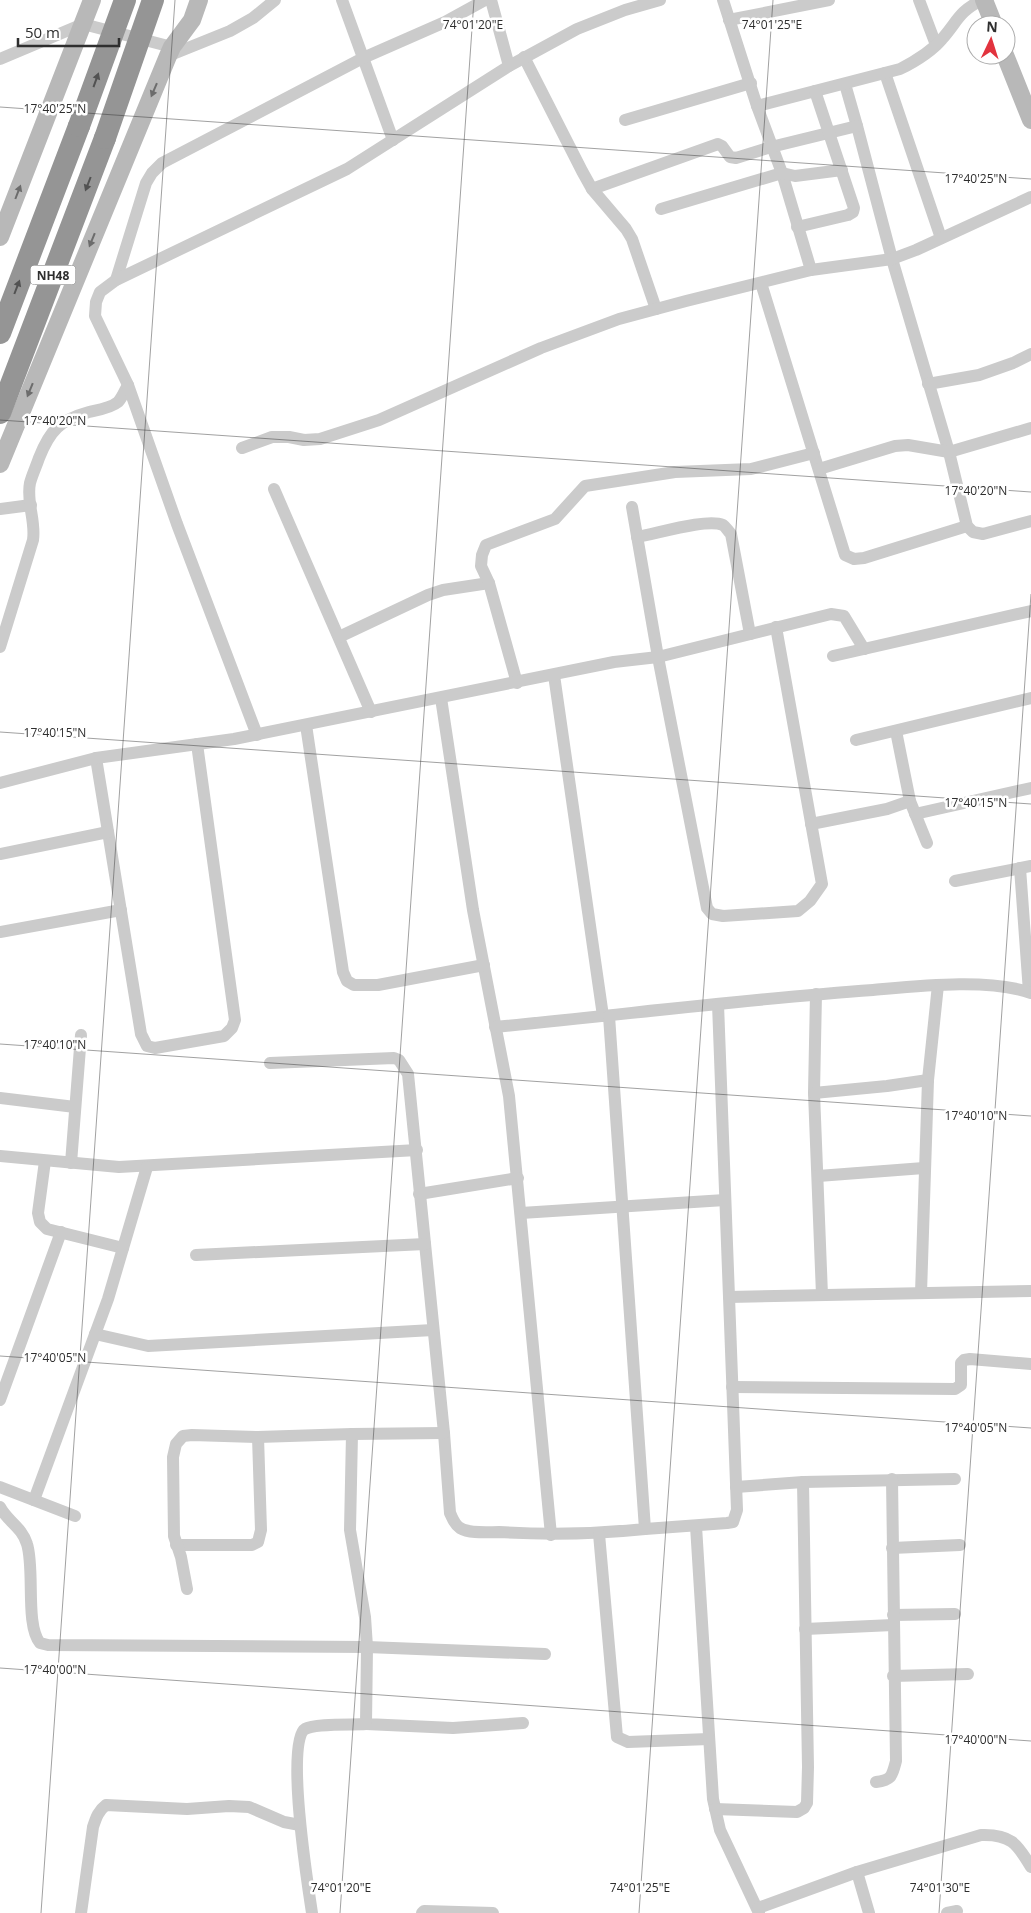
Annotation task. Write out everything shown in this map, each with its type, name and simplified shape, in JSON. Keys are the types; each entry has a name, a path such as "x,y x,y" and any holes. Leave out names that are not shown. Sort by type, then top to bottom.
{"highway":[{"name":"NH48","path":"0,333 125,0"},
{"name":"NH48","path":"0,413 105,138 153,0"}],"main road":[{"path":"0,236 92,0"},
{"path":"0,464 170,52 192,20 198,0"},
{"path":"983,0 990,15"},
{"path":"1010,65 1031,120"}],"street":[{"path":"0,59 83,24 170,52 230,31 253,18 275,0"},
{"path":"342,0 392,140"},
{"path":"116,280 146,183 152,173 162,163 363,58 445,22 485,0"},
{"path":"491,0 509,66"},
{"path":"257,735 177,524 128,385 95,316 96,302 100,292 116,280 346,169 524,57 576,30 625,10 660,0"},
{"path":"723,0 757,106 782,173 811,270"},
{"path":"729,20 829,0"},
{"path":"919,0 936,45"},
{"path":"757,106 900,69 915,62 936,45 959,15 983,0"},
{"path":"524,57 592,189 626,229 632,239 656,309"},
{"path":"885,73 941,238"},
{"path":"625,120 751,83"},
{"path":"845,84 858,126 892,258 949,452 967,526 973,532 983,534 1031,521"},
{"path":"797,227 848,215 853,212 854,208 815,91"},
{"path":"592,189 718,144 722,146 730,157 736,158 771,147 858,126"},
{"path":"660,209 782,173 795,176 842,170"},
{"path":"242,448 272,437 289,437 304,440 320,439 379,420 565,338 656,309 811,270 865,264 892,258 916,250 1031,197"},
{"path":"760,283 845,555 854,559 864,558 967,526"},
{"path":"928,384 979,375 1031,354"},
{"path":"0,647 33,540 35,528 28,495 30,482 45,444 51,432 63,422 77,415 118,402 128,385"},
{"path":"819,469 895,446 908,445 949,452 1031,428"},
{"path":"517,683 489,583 481,566 482,555 486,545 555,519 585,486 675,472 751,469 814,453"},
{"path":"274,489 371,712"},
{"path":"0,509 30,505"},
{"path":"632,506 658,657 707,908 712,914 723,916 798,911 810,901 822,884 776,627"},
{"path":"637,538 696,525 712,523 724,526 731,534 750,634"},
{"path":"339,637 428,595 443,590 489,583"},
{"path":"833,656 1031,610"},
{"path":"0,783 96,758 257,735 614,662 658,657 831,614 844,616 850,623 864,649"},
{"path":"554,675 606,1016 624,1207 645,1529"},
{"path":"441,698 473,910 509,1096 551,1535"},
{"path":"856,740 1031,698"},
{"path":"306,725 343,972 347,981 354,985 378,985 484,965"},
{"path":"896,731 910,801 927,844"},
{"path":"96,758 141,1034 147,1046 155,1048 224,1036 232,1028 235,1013 197,744"},
{"path":"915,814 1031,788"},
{"path":"812,824 887,809 910,801"},
{"path":"0,854 108,832"},
{"path":"495,1027 816,994 938,985 999,986 1030,993 1026,867 955,881"},
{"path":"0,932 121,910"},
{"path":"921,1293 928,1080 938,985"},
{"path":"816,994 814,1092 822,1295"},
{"path":"270,1063 394,1058 399,1060 408,1074 417,1150 419,1194 444,1433 450,1513 454,1523 462,1529 477,1531 551,1535 598,1534 732,1522 737,1510 718,1004"},
{"path":"70,1163 81,1035"},
{"path":"814,1092 887,1086 928,1080"},
{"path":"0,1098 75,1107"},
{"path":"0,1156 119,1167 147,1167 417,1150"},
{"path":"45,1161 38,1212 40,1222 47,1229 123,1248"},
{"path":"34,1500 108,1299 147,1167"},
{"path":"818,1176 924,1168"},
{"path":"419,1194 518,1178"},
{"path":"521,1214 725,1200"},
{"path":"0,1400 60,1232"},
{"path":"196,1255 425,1244"},
{"path":"729,1297 1031,1291"},
{"path":"95,1334 148,1346 433,1330"},
{"path":"732,1387 955,1389 961,1385 961,1363 964,1360 1031,1364"},
{"path":"187,1589 185,1572 174,1536 173,1467 176,1444 183,1436 258,1437 444,1433"},
{"path":"352,1434 350,1530 365,1617 368,1647 366,1724"},
{"path":"176,1545 252,1545 258,1542 261,1530 258,1437"},
{"path":"876,1782 886,1781 893,1775 896,1761 893,1676 892,1479"},
{"path":"736,1487 803,1482 955,1479"},
{"path":"715,1809 797,1812 804,1808 807,1803 803,1482"},
{"path":"0,1487 75,1516"},
{"path":"0,1507 21,1530 27,1544 30,1564 33,1630 40,1643 48,1645 368,1647 545,1654"},
{"path":"696,1526 713,1799 720,1830 758,1911 857,1872 981,1835 993,1834 1008,1838 1021,1849 1031,1867"},
{"path":"598,1534 617,1738 628,1742 709,1739"},
{"path":"892,1548 960,1545"},
{"path":"805,1628 955,1614"},
{"path":"893,1676 968,1674"},
{"path":"312,1913 300,1825 297,1764 297,1746 300,1736 305,1729 315,1726 366,1724 453,1728 523,1723"},
{"path":"81,1913 93,1827 100,1809 106,1805 187,1809 229,1806 250,1807 284,1822 300,1825"},
{"path":"857,1872 868,1913"},
{"path":"422,1913 424,1911 493,1913"}]}
